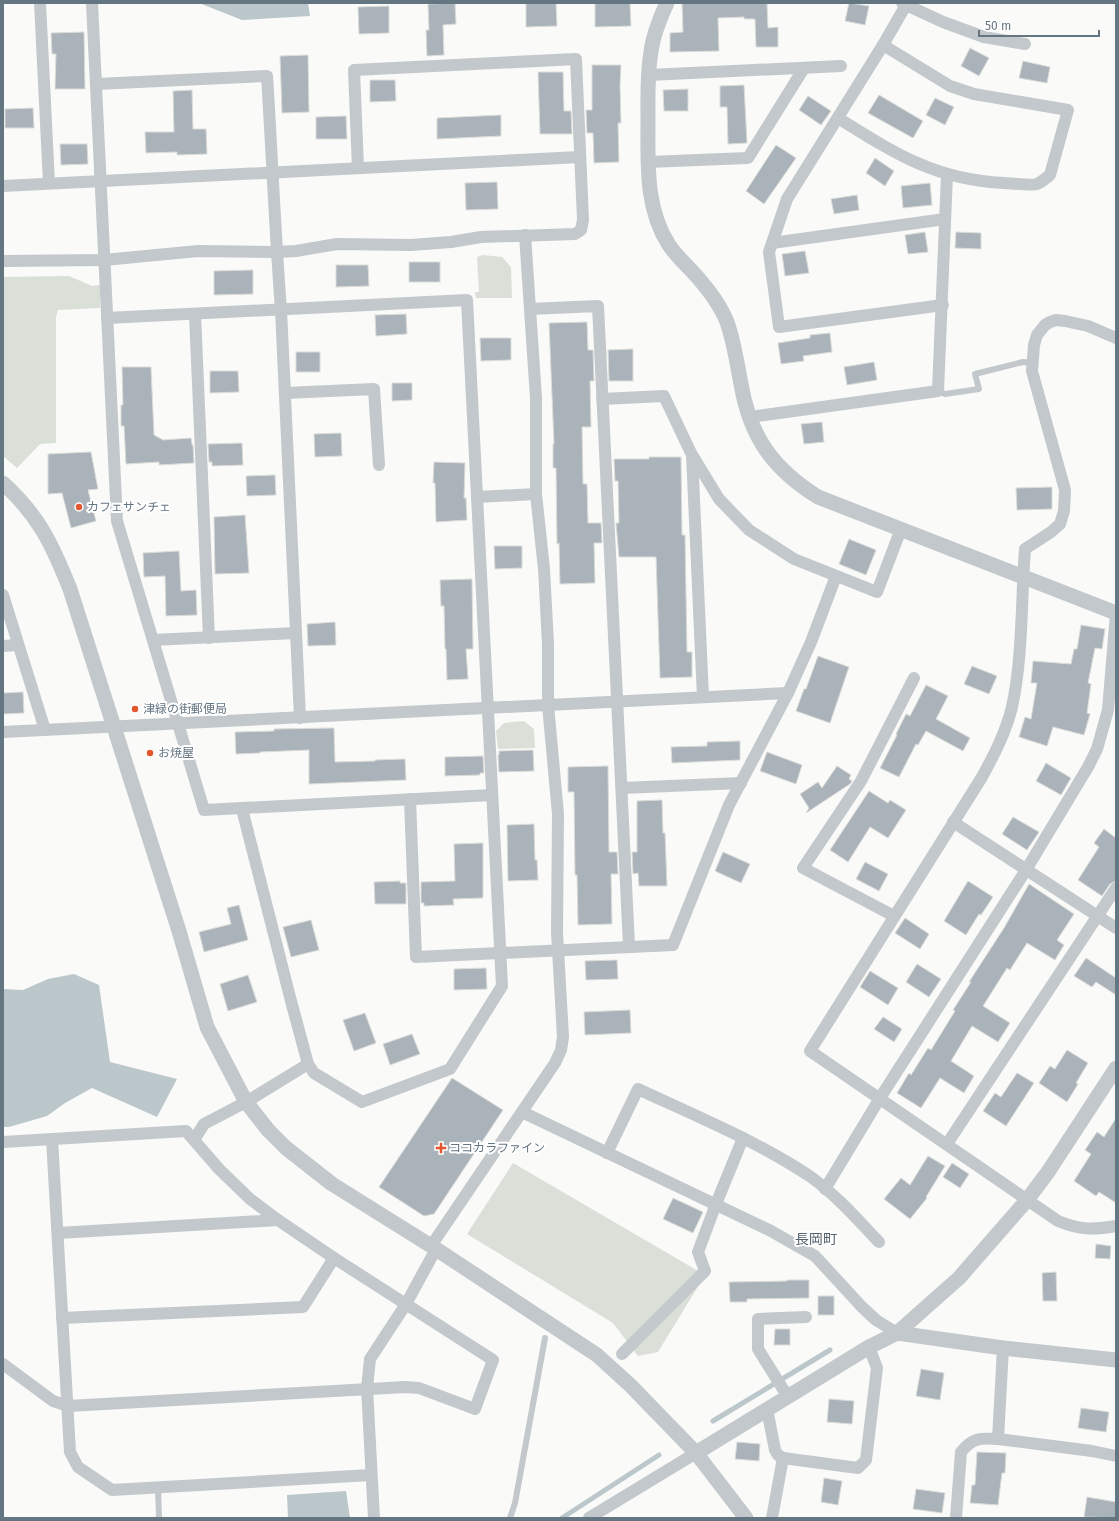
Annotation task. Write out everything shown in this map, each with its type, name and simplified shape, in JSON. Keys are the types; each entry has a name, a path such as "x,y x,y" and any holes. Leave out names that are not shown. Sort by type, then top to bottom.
{"street":[{"path":"40,3 49,183"},
{"path":"92,3 117,521 204,810 492,795"},
{"path":"667,3 656,31 651,52 649,75 648,162 651,197 660,229 669,246 714,297 726,321 736,353 740,384 750,417 757,435 769,455 781,469 804,488 818,497 1116,613 1108,710 1097,748 1081,780 1026,870 880,1098 825,1189"},
{"path":"943,305 779,327 769,252 787,199 883,45 904,4 943,22 984,37 1025,44"},
{"path":"838,118 889,150 923,166 947,175 982,182 1037,184 1050,175 1068,110 974,94 950,86 883,45"},
{"path":"3,261 104,260 198,251 276,252 296,251 337,244 411,245 451,242 481,237 575,234 581,230 583,220 576,59 354,70 358,168"},
{"path":"649,75 841,66"},
{"path":"648,162 748,158 804,68"},
{"path":"96,84 267,76 274,172 276,252 281,310 300,718"},
{"path":"3,186 580,157"},
{"path":"750,417 938,391 943,305 947,175"},
{"path":"772,243 945,219"},
{"path":"374,1518 367,1388 370,1359 406,1304 434,1248 555,1063 561,1050 563,1037 557,932 558,814 548,705 548,644 544,569 536,494 536,398 525,235"},
{"path":"107,318 467,300 502,986 450,1068 362,1102 314,1073 308,1064 242,809"},
{"path":"530,309 598,306 629,946"},
{"path":"195,314 209,638"},
{"path":"1116,338 1088,326 1064,321 1050,322 1045,325 1038,335 1034,345 1032,371 1065,490 1064,511 1060,524 1051,532 1025,549 1018,664 1011,708 998,749 982,777 810,1051 1058,1221 1074,1227 1088,1229 1116,1226"},
{"path":"285,394 374,389 379,465"},
{"path":"602,399 664,396 691,453 718,499 749,530 794,559 878,592 901,529"},
{"path":"691,453 703,698"},
{"path":"3,483 24,504 40,525 51,544 70,588 113,728 179,931 207,1026 246,1102 268,1130 286,1148 312,1169 350,1196 434,1248 597,1355 631,1386 696,1453 746,1518"},
{"path":"477,497 536,494"},
{"path":"410,799 416,957 673,945 729,805 788,693 811,642 836,576"},
{"path":"3,595 45,730"},
{"path":"153,640 296,633"},
{"path":"3,646 18,645"},
{"path":"894,916 803,868 861,781 914,678"},
{"path":"3,732 113,728 788,693"},
{"path":"622,788 741,783"},
{"path":"953,822 1116,928"},
{"path":"947,1144 1116,888"},
{"path":"194,1140 204,1124 246,1102 308,1064"},
{"path":"589,1518 767,1409 786,1393 897,1333 959,1278 1027,1200 1048,1172 1116,1068"},
{"path":"607,1153 638,1089 743,1138 810,1177 846,1206 879,1242"},
{"path":"522,1112 771,1231 815,1256 862,1307 876,1320 897,1333 1003,1348 1116,1360"},
{"path":"3,1142 186,1131 219,1169 250,1199 278,1220 334,1258 493,1360 475,1408 419,1388 405,1386 68,1406 54,1401 3,1364"},
{"path":"622,1354 705,1271 698,1252 743,1138"},
{"path":"52,1139 70,1452 78,1466 112,1490 371,1475"},
{"path":"58,1233 278,1220"},
{"path":"62,1318 303,1307 334,1258"},
{"path":"786,1393 758,1348 758,1319 806,1317"},
{"path":"767,1409 775,1450 778,1455 783,1458 858,1468 866,1460 877,1368 869,1347"},
{"path":"998,1439 1003,1348"},
{"path":"956,1518 961,1452 966,1446 980,1438 1092,1451 1116,1456"},
{"path":"772,1518 783,1458"}],"lane":[{"path":"938,391 945,394 979,389 975,374 1023,362 1032,363"},
{"path":"510,1518 515,1503 545,1338"},
{"path":"158,1487 159,1518"}],"shaded area":[{"path":"199,3 308,3 310,16 242,20"},
{"path":"483,255 502,257 511,267 512,298 476,298 475,292 479,292 477,257"},
{"path":"69,276 92,286 100,285 100,308 58,310 56,317 56,443 40,444 17,468 3,456 3,277"},
{"path":"524,721 534,729 535,748 498,749 496,731 504,723"},
{"path":"74,974 99,985 110,1062 177,1079 157,1117 92,1088 65,1103 47,1116 9,1127 3,1127 3,989 23,990 48,979"},
{"path":"513,1163 705,1275 658,1352 638,1356 613,1323 467,1234"},
{"path":"346,1491 350,1518 288,1518 287,1495"}],"building":[{"path":"455,3 456,24 443,25 444,55 427,56 426,30 429,30 428,4"},
{"path":"526,3 556,3 557,26 526,27"},
{"path":"595,3 630,3 631,26 595,27"},
{"path":"682,3 767,3 768,28 778,27 778,47 756,47 755,19 744,19 744,17 718,18 719,51 670,52 670,33 683,32"},
{"path":"849,3 869,6 865,25 845,21"},
{"path":"389,6 389,33 359,34 358,7"},
{"path":"84,32 85,89 55,89 56,54 52,54 51,33"},
{"path":"970,48 989,58 979,76 961,66"},
{"path":"308,55 309,112 282,113 280,56"},
{"path":"1023,61 1050,67 1047,83 1019,78"},
{"path":"592,65 621,65 621,123 618,123 619,162 594,163 593,133 587,133 586,110 592,110"},
{"path":"538,72 563,72 564,111 571,111 572,134 540,134"},
{"path":"370,80 395,80 396,101 370,102"},
{"path":"744,85 747,143 728,144 727,107 720,107 720,86"},
{"path":"688,89 688,111 664,111 663,90"},
{"path":"192,90 193,129 206,129 207,154 177,155 177,152 146,153 145,132 174,132 173,91"},
{"path":"879,95 923,121 913,138 868,113"},
{"path":"808,96 831,111 821,125 799,110"},
{"path":"935,98 954,107 945,125 926,115"},
{"path":"33,108 34,128 5,128 5,109"},
{"path":"501,115 501,136 437,139 437,118"},
{"path":"346,116 347,139 316,139 316,117"},
{"path":"60,144 87,144 88,164 61,165"},
{"path":"776,145 796,158 764,204 746,191"},
{"path":"875,158 894,171 885,186 866,173"},
{"path":"497,182 498,209 466,210 465,183"},
{"path":"930,183 932,205 903,208 901,186"},
{"path":"857,195 859,210 834,214 831,199"},
{"path":"925,232 928,252 908,254 905,235"},
{"path":"956,232 981,233 981,249 955,248"},
{"path":"805,251 809,273 785,276 782,254"},
{"path":"409,262 440,262 440,282 409,282"},
{"path":"336,265 368,265 369,286 336,287"},
{"path":"253,270 253,294 214,295 214,271"},
{"path":"406,314 407,334 376,336 375,315"},
{"path":"587,322 588,350 593,350 594,381 590,381 591,427 582,427 583,484 587,484 588,523 601,523 602,543 594,543 595,583 560,584 559,543 557,544 556,468 553,468 554,444 549,323"},
{"path":"830,333 832,352 803,356 804,361 781,364 778,343 810,338 810,335"},
{"path":"480,338 511,338 511,360 481,361"},
{"path":"633,349 633,381 609,381 608,350"},
{"path":"296,352 320,352 320,372 296,372"},
{"path":"874,362 877,380 847,385 844,367"},
{"path":"122,367 151,367 154,435 163,440 191,438 194,463 159,465 159,462 126,464 124,426 121,426 121,405 123,405"},
{"path":"210,371 238,371 239,392 210,393"},
{"path":"392,383 412,383 412,400 392,401"},
{"path":"822,422 824,442 804,444 801,424"},
{"path":"341,433 342,456 315,457 314,434"},
{"path":"242,443 243,465 212,466 212,462 209,462 208,444"},
{"path":"91,452 98,489 88,490 96,521 71,528 62,493 48,494 48,454"},
{"path":"649,457 681,457 682,535 685,535 687,652 692,652 692,677 660,678 656,557 619,557 616,523 619,523 618,481 615,481 614,459 649,459"},
{"path":"434,462 465,463 464,498 466,498 467,520 436,522 435,483 433,483"},
{"path":"275,475 276,495 247,496 246,476"},
{"path":"1052,487 1052,509 1017,510 1016,488"},
{"path":"245,515 249,573 215,574 214,517"},
{"path":"849,539 876,550 866,575 839,564"},
{"path":"494,546 522,546 522,568 495,569"},
{"path":"179,551 181,591 196,590 197,615 166,616 165,576 144,577 143,553"},
{"path":"472,579 473,649 466,649 468,679 447,680 444,606 441,606 440,580"},
{"path":"335,622 336,645 308,646 307,624"},
{"path":"1081,625 1105,629 1102,649 1095,648 1088,683 1091,684 1087,713 1090,714 1084,735 1053,727 1047,746 1019,737 1025,717 1031,719 1037,683 1031,683 1033,661 1071,664 1074,649 1077,649"},
{"path":"818,656 849,667 830,723 796,711"},
{"path":"972,666 997,676 989,694 964,684"},
{"path":"926,685 948,696 936,719 970,738 963,751 926,731 918,745 916,744 899,777 880,768 906,714 910,716"},
{"path":"23,692 24,713 3,714 3,693"},
{"path":"334,728 335,762 405,759 406,780 309,784 309,750 236,754 235,732 274,731 274,729"},
{"path":"740,741 740,760 672,763 671,747 707,746 707,742"},
{"path":"533,750 534,771 499,772 499,751"},
{"path":"767,752 802,765 796,784 760,771"},
{"path":"483,756 484,773 480,773 480,775 445,776 445,757"},
{"path":"1046,763 1071,778 1061,795 1036,781"},
{"path":"608,766 609,852 617,852 618,874 611,874 612,924 578,925 577,875 575,875 574,792 568,792 568,767"},
{"path":"837,766 851,775 849,779 852,781 850,784 806,813 809,808 800,794 818,782 822,788"},
{"path":"869,791 888,803 890,800 906,810 888,838 870,827 848,862 830,850"},
{"path":"662,800 667,886 639,886 638,873 633,874 632,852 637,852 637,801"},
{"path":"1013,817 1039,832 1027,850 1002,834"},
{"path":"534,824 535,860 537,860 538,880 508,881 507,825"},
{"path":"1104,829 1116,838 1116,881 1110,884 1102,896 1078,880 1099,847 1094,843"},
{"path":"483,843 483,898 453,899 454,905 424,906 424,903 421,903 421,882 455,881 454,844"},
{"path":"723,852 750,864 741,883 715,871"},
{"path":"865,862 888,874 879,891 856,879"},
{"path":"400,881 400,883 406,883 406,904 375,904 374,882"},
{"path":"968,881 993,897 981,915 979,914 966,935 944,921"},
{"path":"1029,884 1074,914 1057,940 1064,945 1055,960 1027,943 1010,970 1007,968 983,1006 1010,1023 998,1042 972,1026 951,1061 974,1076 964,1093 940,1078 921,1108 897,1093 909,1073 911,1075 928,1048 931,1050 955,1011 953,1010 971,982 969,982 1004,928"},
{"path":"239,905 248,940 204,952 199,932 231,924 227,908"},
{"path":"905,918 929,934 920,949 895,933"},
{"path":"311,920 319,950 291,957 283,927"},
{"path":"1086,958 1116,978 1116,995 1096,982 1092,987 1074,976"},
{"path":"617,960 618,979 586,980 585,961"},
{"path":"917,964 941,979 929,997 906,982"},
{"path":"486,968 487,989 454,990 454,969"},
{"path":"870,971 898,988 888,1005 860,987"},
{"path":"248,975 257,1002 228,1011 220,984"},
{"path":"630,1010 631,1033 585,1035 584,1012"},
{"path":"365,1013 376,1043 354,1051 343,1020"},
{"path":"883,1017 902,1029 894,1042 874,1029"},
{"path":"412,1034 420,1054 390,1065 383,1044"},
{"path":"1067,1050 1088,1063 1067,1102 1039,1083 1050,1066 1055,1069"},
{"path":"1017,1073 1034,1083 1006,1126 983,1111 995,1093 1001,1097"},
{"name":"ココカラファイン","path":"452,1078 503,1110 434,1214 424,1216 379,1187"},
{"path":"1116,1118 1116,1203 1099,1192 1096,1196 1074,1181 1091,1154 1085,1150 1097,1132 1104,1137"},
{"path":"928,1156 945,1166 926,1197 927,1198 910,1219 884,1199 901,1178 910,1185"},
{"path":"952,1163 969,1174 960,1188 943,1177"},
{"path":"673,1198 703,1212 693,1233 663,1219"},
{"path":"1096,1244 1111,1246 1110,1259 1095,1258"},
{"path":"1056,1272 1057,1301 1043,1301 1042,1273"},
{"path":"809,1280 809,1298 747,1299 747,1302 730,1302 729,1282"},
{"path":"818,1296 834,1296 834,1315 818,1315"},
{"path":"775,1329 790,1329 790,1345 774,1345"},
{"path":"921,1369 944,1373 940,1400 916,1396"},
{"path":"829,1399 854,1401 852,1424 827,1422"},
{"path":"1081,1408 1109,1412 1106,1432 1078,1428"},
{"path":"737,1442 760,1444 759,1461 735,1459"},
{"path":"977,1452 1006,1453 1005,1473 1002,1473 998,1505 970,1503 972,1485 975,1485"},
{"path":"824,1478 842,1481 838,1505 821,1502"},
{"path":"916,1489 945,1493 942,1513 913,1509"},
{"path":"1087,1497 1116,1502 1116,1518 1084,1517"}],"waterway":[{"path":"713,1421 830,1350"},
{"path":"562,1518 659,1455"}],"place":[{"name":"カフェサンチェ","path":"79,507"},
{"name":"津緑の街郵便局","path":"135,709"},
{"name":"お焼屋","path":"150,753"},
{"name":"ココカラファイン","path":"441,1148"}],"district":[{"name":"長岡町","path":"816,1239"}]}
